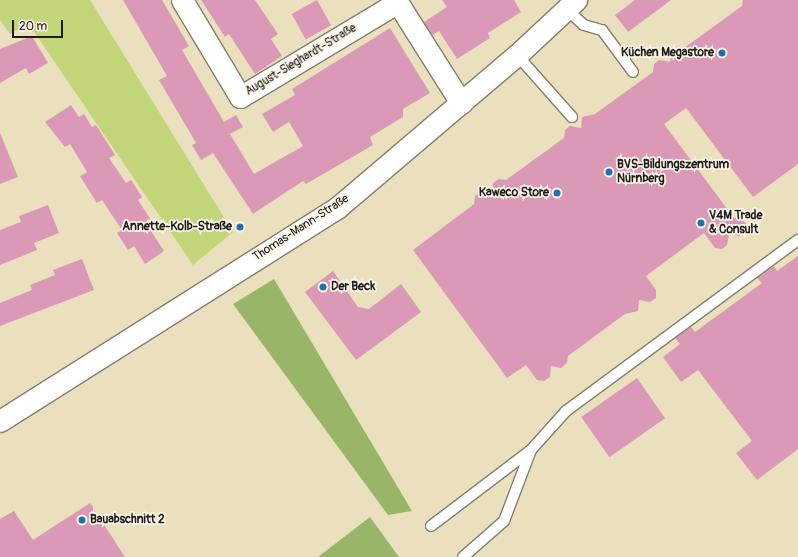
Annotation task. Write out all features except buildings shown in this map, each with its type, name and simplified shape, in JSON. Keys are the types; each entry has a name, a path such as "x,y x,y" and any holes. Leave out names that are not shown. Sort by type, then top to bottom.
{"street":[{"name":"August-Sieghardt-Straße","path":"182,0 240,97 397,1 461,103"},
{"name":"Thomas-Mann-Straße","path":"0,421 337,208 517,55 571,4"}],"lane":[{"path":"571,4 584,25 602,30 633,72"},
{"path":"517,55 572,117"},
{"path":"431,526 531,450 566,411 798,240"},
{"path":"463,557 504,521 531,450"}],"green space":[{"path":"0,0 90,0 233,232 193,265 28,23 10,34 0,20"},
{"path":"274,279 412,511 388,515 233,304"},
{"path":"370,517 399,557 318,557"}],"place":[{"name":"Küchen Megastore","path":"722,53"},
{"name":"BVS-Bildungszentrum Nürnberg","path":"609,172"},
{"name":"Kaweco Store","path":"557,193"},
{"name":"V4M Trade & Consult","path":"701,223"},
{"name":"Annette-Kolb-Straße","path":"240,227"},
{"name":"Der Beck","path":"323,287"},
{"name":"Bauabschnitt 2","path":"82,520"}]}
